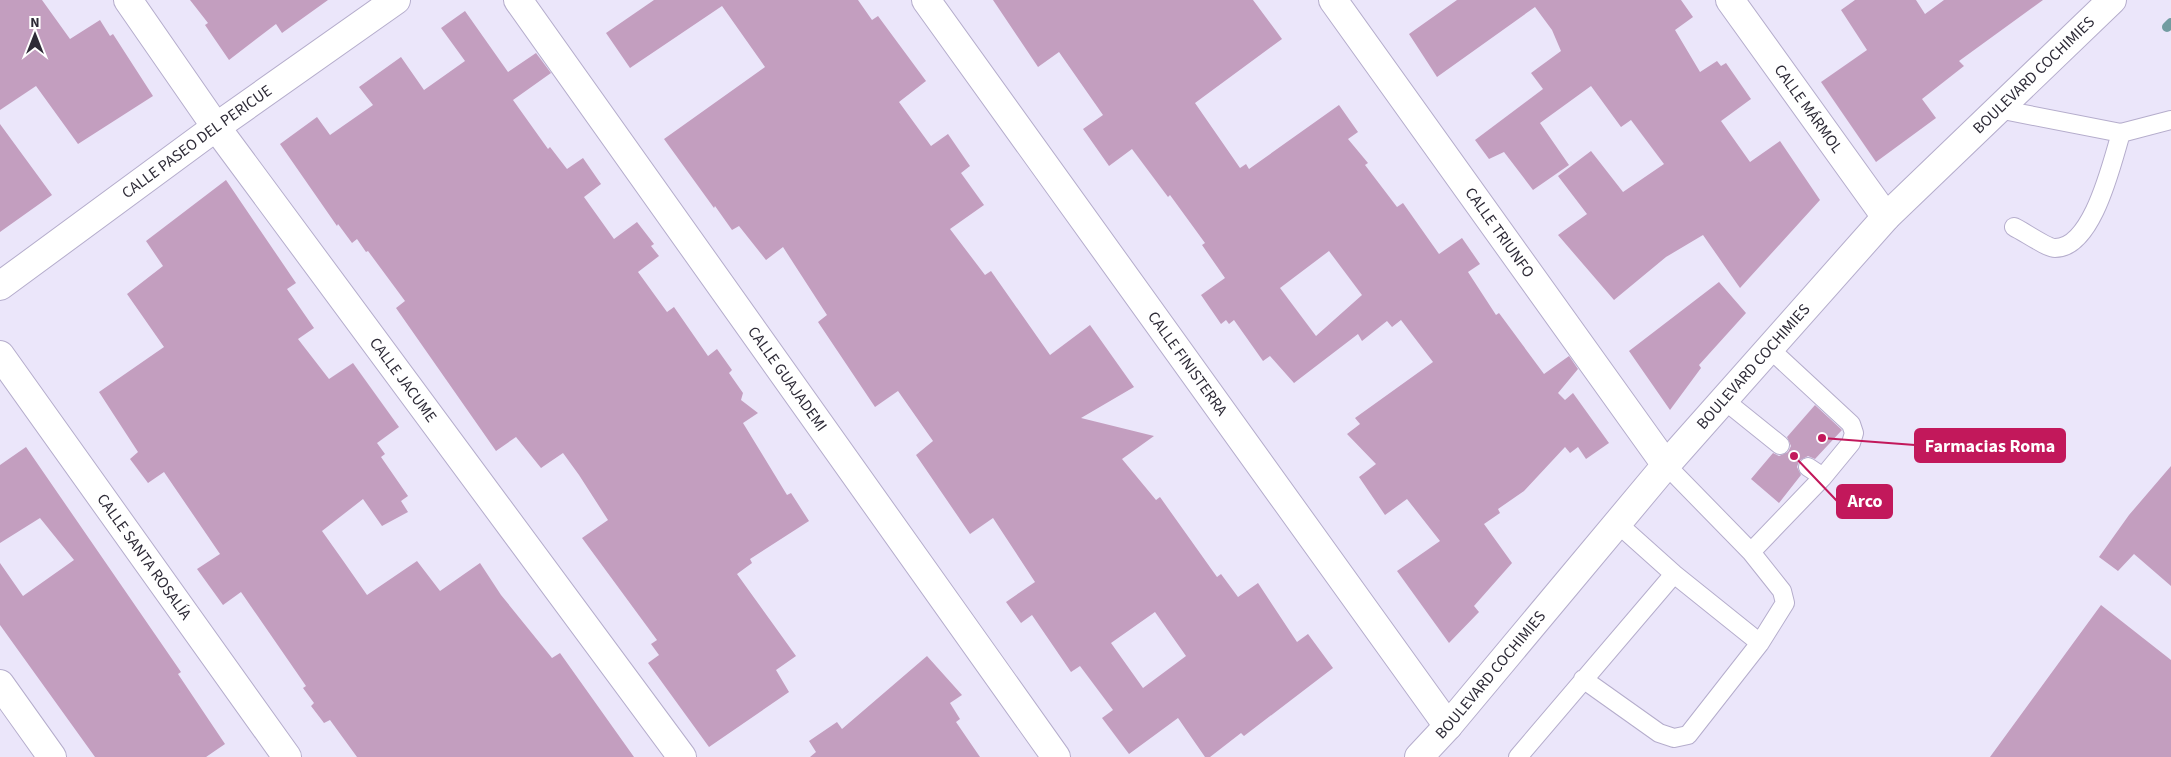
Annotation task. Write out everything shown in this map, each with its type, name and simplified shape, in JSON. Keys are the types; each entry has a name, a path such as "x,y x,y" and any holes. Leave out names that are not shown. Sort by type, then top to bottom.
{"street":[{"name":"CALLE JACUME","path":"128,0 216,127 682,757"},
{"name":"CALLE PASEO DEL PERICUE","path":"0,286 216,127 396,0"},
{"name":"CALLE GUAJADEMI","path":"518,0 1056,757"},
{"name":"CALLE FINISTERRA","path":"926,0 1448,726"},
{"name":"CALLE TRIUNFO","path":"1333,0 1666,465"},
{"name":"CALLE MÁRMOL","path":"1730,0 1886,217"},
{"name":"BOULEVARD COCHIMIES","path":"1419,757 1448,726 1666,465 1886,217 1998,109 2101,4"},
{"name":"CALLE SANTA ROSALÍA","path":"0,355 287,757"},
{"path":"0,684 52,757"}],"lane":[{"path":"1998,109 2121,133 2171,120"},
{"path":"2014,227 2054,248 2070,245 2084,229 2100,198 2121,133"},
{"path":"1750,552 1823,477 1851,443 1854,433 1851,424 1770,349"},
{"path":"1724,400 1780,446"},
{"path":"1583,679 1658,733 1674,738 1688,735 1760,643 1785,602 1782,591 1750,552 1666,465"},
{"path":"1808,467 1823,477"},
{"path":"1617,523 1674,574 1760,643"},
{"path":"1518,757 1674,574"}],"building":[{"path":"0,0 42,0 70,39 100,20 110,36 113,34 153,96 78,144 36,86 0,110"},
{"path":"190,0 328,0 282,33 276,24 229,60 205,25 208,23"},
{"path":"654,0 858,0 872,20 878,16 926,81 899,102 931,146 948,134 970,166 961,173 984,205 950,229 985,275 991,271 1050,355 1090,325 1134,387 1081,418 1154,436 1122,459 1156,500 1160,497 1217,577 1221,574 1238,597 1258,583 1297,642 1308,634 1333,668 1244,736 1241,733 1210,757 1205,757 1178,718 1129,754 1102,718 1113,710 1080,666 1071,672 1032,615 1021,623 1006,602 1035,582 993,518 970,534 916,455 933,441 898,391 875,407 818,322 827,315 783,247 766,260 739,226 732,230 664,139 765,67 722,6 630,68 606,33","holes":["1155,612 1186,656 1143,688 1111,643"]},
{"path":"993,0 1253,0 1282,39 1195,103 1240,168 1246,164 1249,169 1339,105 1358,132 1348,139 1368,163 1365,165 1397,207 1403,203 1439,254 1462,238 1480,264 1468,272 1496,315 1499,313 1544,374 1569,356 1578,369 1558,393 1565,400 1573,393 1609,443 1586,459 1578,447 1570,453 1565,447 1524,491 1498,509 1500,513 1484,524 1512,563 1474,606 1479,612 1449,643 1397,571 1440,541 1407,499 1385,515 1359,477 1376,464 1347,434 1360,424 1355,418 1433,362 1401,320 1392,327 1387,321 1362,341 1358,334 1294,383 1270,356 1263,361 1234,320 1229,324 1226,320 1221,324 1201,295 1225,278 1202,245 1205,243 1170,195 1168,197 1132,149 1109,166 1083,129 1103,115 1059,52 1038,67","holes":["1329,251 1362,295 1316,336 1280,288"]},
{"path":"1457,0 1681,0 1693,17 1675,30 1700,72 1717,61 1721,66 1726,63 1751,99 1721,121 1750,162 1780,141 1820,200 1740,288 1703,235 1666,257 1614,300 1558,235 1587,214 1558,176 1591,151 1623,192 1664,164 1631,120 1621,127 1591,86 1540,123 1569,165 1533,190 1504,152 1489,159 1475,140 1543,89 1531,73 1561,51 1552,30 1535,7 1437,77 1409,34"},
{"path":"1855,0 1916,0 1925,14 1944,0 2043,0 1959,61 1964,66 1922,99 1936,118 1876,162 1821,82 1867,50 1841,10"},
{"path":"465,11 508,72 536,53 551,73 513,100 548,149 550,147 567,169 583,158 601,184 584,197 614,239 637,222 654,244 651,246 659,256 638,272 667,312 674,307 708,356 717,349 732,370 729,373 743,393 741,400 758,413 743,423 787,495 791,493 809,521 750,559 752,563 737,574 796,656 776,670 789,692 709,747 648,663 659,655 651,644 657,640 582,538 608,520 579,475 563,453 541,468 516,437 496,451 396,308 405,301 368,251 366,252 357,239 352,243 338,224 337,226 280,144 317,117 330,135 373,105 359,87 401,57 424,90 465,61 441,28"},
{"path":"0,124 52,195 0,232"},
{"path":"226,180 296,283 287,289 314,328 298,339 329,379 353,363 399,427 377,443 385,454 381,457 408,496 401,501 408,512 382,526 363,499 322,531 367,595 417,561 440,591 480,563 501,595 552,658 560,653 634,757 357,757 330,720 324,723 311,706 314,703 303,688 306,686 241,592 223,605 197,569 220,554 164,472 148,483 130,459 138,452 99,392 164,347 127,294 163,266 146,241"},
{"path":"1719,282 1746,313 1699,365 1701,368 1670,410 1629,351"},
{"path":"1815,405 1842,430 1815,459 1808,456 1799,461 1797,467 1801,475 1779,503 1751,479 1773,453 1779,456 1788,452 1791,446 1787,437"},
{"path":"26,447 181,672 178,674 225,744 206,757 95,757 0,625 0,563 23,596 74,560 40,518 0,543 0,465"},
{"path":"2171,466 2171,586 2134,554 2118,571 2099,557 2129,515"},
{"path":"2101,605 2171,660 2171,757 1990,757"},
{"path":"927,656 962,695 950,703 960,719 956,722 980,757 810,757 816,752 809,741 837,722 842,729"}],"waterway":[{"path":"2167,27 2171,23"}],"place":[{"name":"Farmacias Roma","path":"1822,438"},
{"name":"Arco","path":"1794,456"}]}
